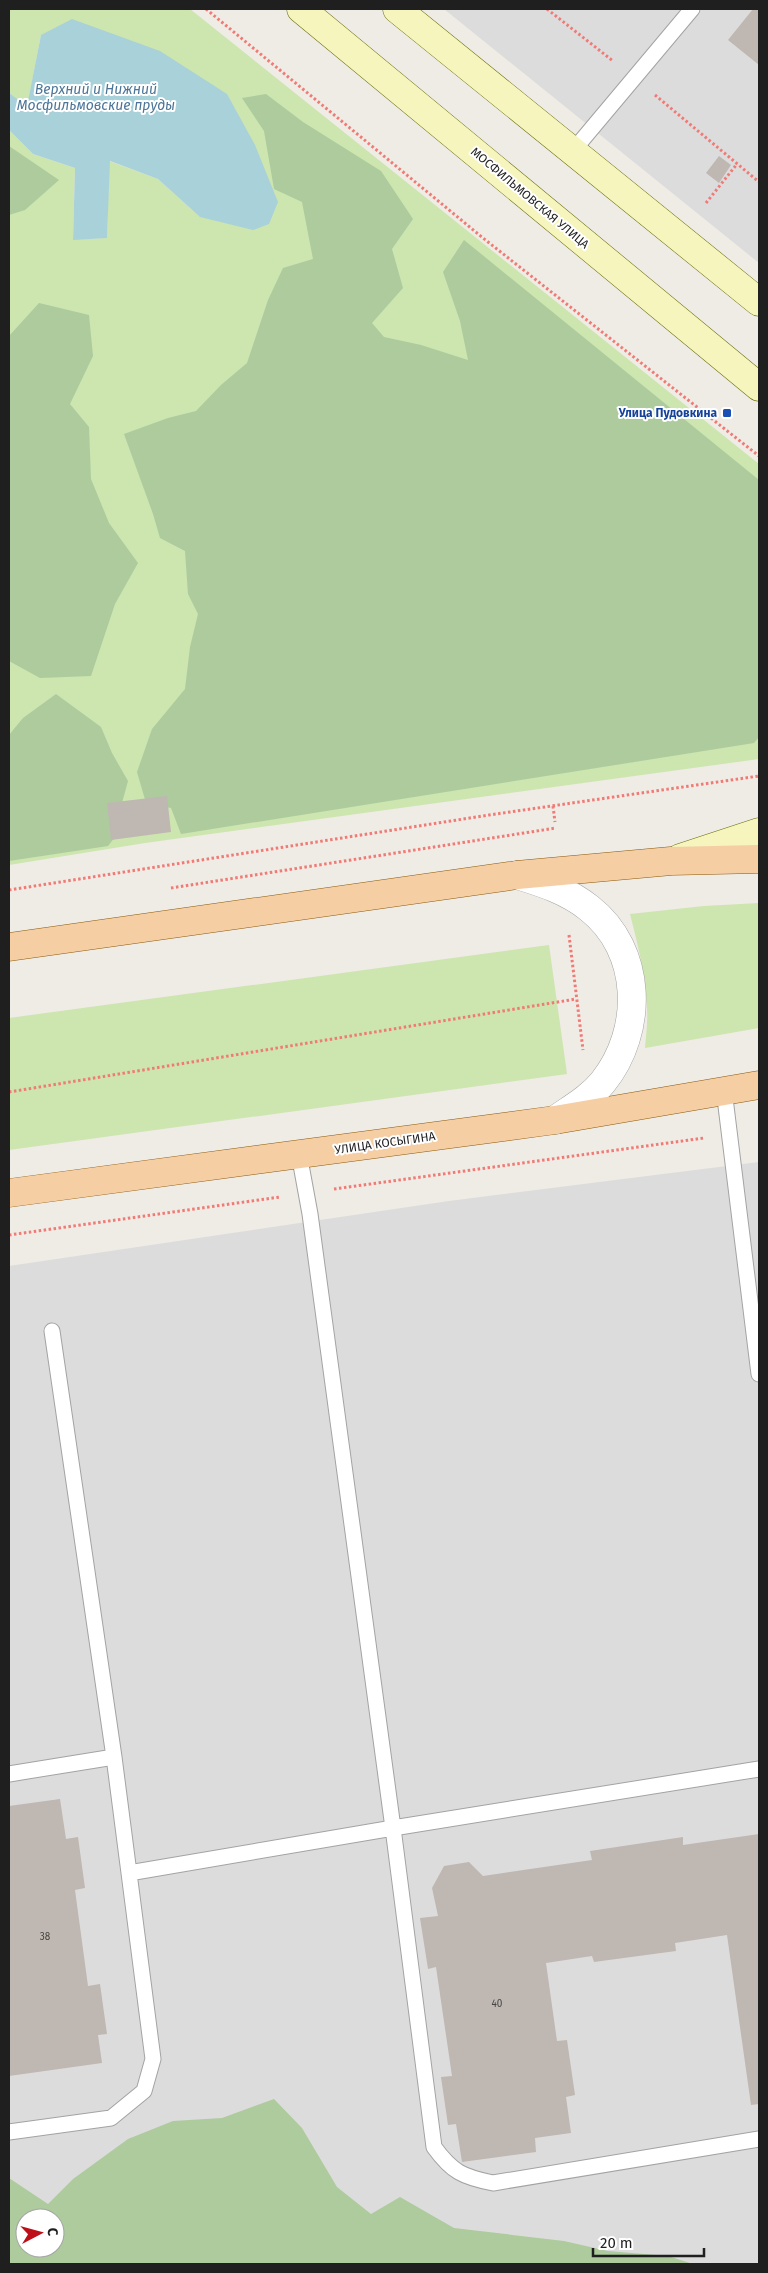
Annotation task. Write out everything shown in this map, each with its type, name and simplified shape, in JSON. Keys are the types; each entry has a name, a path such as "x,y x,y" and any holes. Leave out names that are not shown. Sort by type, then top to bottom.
{"main road":[{"name":"МОСФИЛЬМОВСКАЯ УЛИЦА","path":"301,9 759,387"},
{"path":"397,9 759,302"},
{"path":"671,861 759,832"},
{"path":"9,947 517,875 671,861 759,860"},
{"name":"УЛИЦА КОСЫГИНА","path":"9,1193 555,1120 759,1085"}],"street":[{"path":"517,875 554,886 591,909 605,924 617,942 626,962 631,983 630,1026 615,1066 587,1098 555,1120"}],"lane":[{"path":"572,152 692,9"},
{"path":"724,1090 759,1374"},
{"path":"299,1154 307,1193 434,2147 448,2166 469,2178 492,2183 759,2139"},
{"path":"9,2132 111,2118 144,2091 153,2059 114,1757 52,1330"},
{"path":"9,1774 114,1757"},
{"path":"129,1873 759,1769"}],"path":[{"path":"206,9 483,238 759,456"},
{"path":"706,203 737,164"},
{"path":"9,890 759,776"},
{"path":"553,806 555,822"},
{"path":"166,888 556,828"},
{"path":"568,928 583,1053"},
{"path":"9,1092 576,999"},
{"path":"9,1235 729,1134"}],"shaded area":[{"path":"444,9 759,9 759,263"},
{"path":"759,1162 759,2264 9,2264 9,1266 449,1201"}],"green space":[{"path":"9,9 190,9 759,464 759,759 145,843 9,865 9,130 33,154 75,168 73,239 107,238 109,161 158,179 200,217 41,35 27,107 9,93"},
{"path":"266,94 303,122 381,171 413,219 392,249 403,288 372,323 384,337 421,345 468,360 460,321 443,272 464,240 759,480 759,737 754,743 181,834 171,808 146,803 137,772 152,729 185,689 190,647 198,614 188,594 185,551 160,538 124,434 168,418 196,411 221,385 247,363 268,300 283,268 313,259 302,202 274,189 264,131 242,98"},
{"path":"9,146 59,180 25,210 9,215"},
{"path":"39,303 89,315 93,356 70,404 89,427 91,479 109,523 138,563 115,604 91,676 40,678 9,661 9,336"},
{"path":"56,694 101,727 112,753 128,781 122,803 126,823 108,846 9,861 9,735 23,718"},
{"path":"759,903 759,1028 645,1048 647,1019 645,985 639,949 630,914 704,906"},
{"path":"549,945 567,1074 9,1150 9,1018"},
{"path":"274,2099 302,2128 337,2187 371,2214 400,2197 454,2228 564,2241 608,2251 668,2256 693,2264 9,2264 9,2178 48,2204 73,2179 128,2139 173,2121 222,2118"}],"water":[{"name":"Верхний и Нижний Мосфильмовские пруды","path":"72,19 160,51 227,94 255,145 278,202 269,224 253,230 200,217 158,179 110,161 107,238 73,240 75,168 33,154 9,130 9,93 27,106 41,35"}],"building":[{"path":"753,9 759,9 759,65 728,40"},
{"path":"719,156 731,165 719,183 706,173"},
{"path":"167,796 171,832 111,840 107,803"},
{"path":"60,1799 66,1839 78,1837 85,1888 75,1890 88,1986 100,1984 107,2034 98,2035 102,2063 9,2076 9,1806"},
{"path":"759,1834 759,2104 751,2105 727,1935 675,1943 676,1951 594,1962 592,1956 546,1963 557,2041 567,2040 575,2095 566,2097 571,2133 535,2138 536,2152 462,2162 456,2124 448,2125 441,2077 452,2076 436,1967 428,1969 420,1918 438,1916 432,1888 444,1866 469,1862 483,1876 592,1860 590,1851 683,1837 683,1845"}],"place":[{"name":"Улица Пудовкина","path":"727,413"}]}
